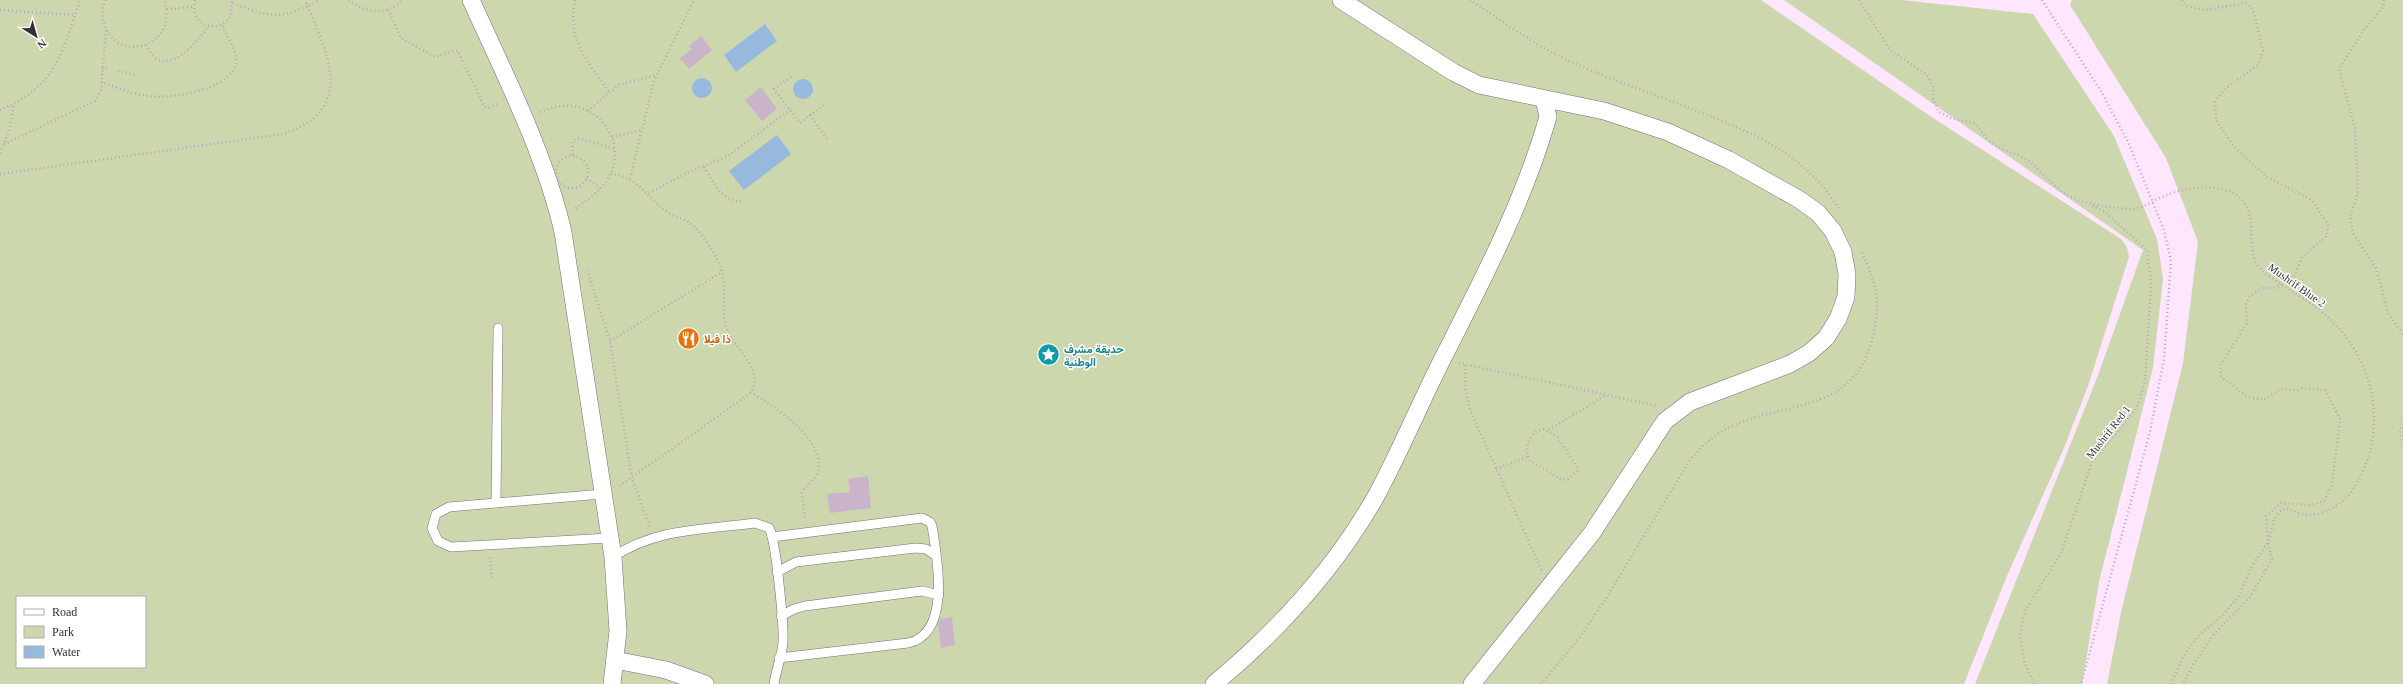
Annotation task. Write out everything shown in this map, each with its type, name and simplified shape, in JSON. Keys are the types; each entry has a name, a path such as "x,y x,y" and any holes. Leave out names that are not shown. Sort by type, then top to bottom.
{"street":[{"path":"471,0 514,96 552,192 568,219 603,494 613,557 618,631 612,684"},
{"path":"1341,0 1466,79 1493,90 1604,111 1668,132 1729,160 1800,200 1818,213 1833,231 1843,252 1847,274 1846,297 1838,319 1826,338 1809,353 1790,364 1702,397 1678,410 1655,434 1592,533 1472,684"},
{"path":"1214,684 1273,632 1329,568 1375,497 1510,221 1548,117 1544,99"},
{"path":"615,660 666,670 705,684"}],"lane":[{"path":"496,503 498,328"},
{"path":"603,494 449,507 436,514 433,521 434,535 444,545 609,538"},
{"path":"772,537 922,518 930,522 932,526 939,595 936,614 928,630 925,635 914,642 779,658"},
{"path":"613,557 635,543 654,536 760,523 769,528 772,537 777,572 783,641 774,684"},
{"path":"777,572 796,562 916,548 926,550 936,556"},
{"path":"781,616 794,609 805,606 922,591 939,595"}],"path":[{"path":"0,110 14,104 30,94 53,70 61,56 80,0"},
{"path":"4,144 90,105 99,96 106,30 102,11 106,0"},
{"path":"106,30 115,40 127,46 146,45 156,39 163,31 167,20 167,9 164,0"},
{"path":"194,0 193,7 198,19 208,26 222,25 231,16 233,2 258,14 274,16 290,14 320,0"},
{"path":"0,174 283,134 297,130 310,121 320,110 328,97 331,83 331,68 327,53 305,0"},
{"path":"349,0 366,10 377,12 388,10 403,0"},
{"path":"575,0 572,24 577,44 609,92"},
{"path":"630,178 657,75 694,0"},
{"path":"1470,0 1543,47 1576,64 1738,127 1770,142 1798,163 1825,190 1841,212"},
{"name":"Mushrif Blue 2","path":"1859,0 1890,50 1926,74 1933,86 1934,100 1939,112 1951,118 1974,123 1988,140 2030,162 2068,196 2086,203 2130,209 2138,208 2165,195 2207,187 2218,187 2234,193 2244,202 2250,214 2253,258 2262,271 2284,285 2330,319 2359,356 2370,387 2373,435 2370,455 2362,477 2349,495 2325,512 2309,515 2286,508 2279,512 2274,520 2268,543 2252,566 2239,596 2223,615 2198,636 2183,657 2171,684"},
{"path":"2042,0 2101,90 2129,144 2164,230 2171,261 2164,359 2150,432 2135,493 2081,684"},
{"path":"2182,0 2186,6 2205,10 2246,3 2253,9 2263,51 2258,65 2226,88 2215,101 2216,120 2235,148 2267,177 2312,200 2328,225 2327,236 2302,257 2293,279 2276,288 2261,288 2250,296 2246,304 2247,323 2220,366 2221,377 2248,398 2264,400 2280,389 2298,390 2302,388 2325,390 2340,419 2332,485 2324,501 2310,505 2281,503 2266,516 2268,543 2272,559 2254,591 2215,633 2193,665 2183,684"},
{"path":"2384,0 2383,7 2364,30 2339,69 2355,128 2358,193 2350,216 2353,233 2376,268 2388,313 2403,334"},
{"path":"167,9 193,7"},
{"path":"0,10 75,15"},
{"path":"388,10 398,32 404,40 418,46 435,57 453,51 458,51 484,106 492,107 514,96"},
{"path":"101,82 133,93 164,97 194,92 224,80 233,71 236,58 222,25"},
{"path":"146,45 153,56 159,60 180,56 192,48 208,26"},
{"path":"102,68 107,69"},
{"path":"118,71 135,75"},
{"path":"588,111 609,92 624,83 657,75"},
{"path":"791,76 774,89 800,123 823,105"},
{"path":"0,153 4,144 14,104"},
{"path":"523,118 562,106 575,106 588,111 603,122 612,138 615,149 611,173 601,188 574,210 568,219"},
{"path":"649,193 728,156 790,110"},
{"path":"810,115 828,140"},
{"path":"612,138 642,130"},
{"path":"572,156 573,141 578,138 615,149"},
{"path":"572,156 584,160 587,165 587,178 584,183 573,188 566,187 557,178 557,166 561,160 572,156"},
{"path":"704,167 723,194 728,198 742,202"},
{"path":"603,494 632,479 751,392 755,383 755,374 726,328 724,317 722,272 695,228 667,212 649,193 630,178 611,173"},
{"path":"587,178 601,188"},
{"name":"Mushrif Red 1","path":"2034,684 2025,664 2020,636 2025,611 2061,553 2092,462 2137,408 2145,381 2150,283 2150,267 2146,250 2105,212 2086,203"},
{"path":"568,219 574,210"},
{"path":"1541,684 1601,607 1688,464 1704,444 1738,424 1828,396 1847,385 1861,370 1866,360 1878,311 1875,283 1861,248"},
{"path":"585,263 610,341 632,479 654,536"},
{"path":"610,341 722,272"},
{"path":"1442,360 1678,410"},
{"path":"1465,365 1467,399 1496,469 1549,588"},
{"path":"751,392 798,425 815,453 818,462 816,476 802,493 806,533"},
{"path":"1548,430 1557,436 1576,465 1575,473 1568,479 1560,479 1532,463 1528,456 1532,435 1539,430 1548,430 1605,395"},
{"path":"2403,424 2400,432 2403,443"},
{"path":"1496,469 1528,456"},
{"path":"489,544 492,579"}],"green space":[{"name":"حديقة مشرف الوطنية","path":"0,0 1761,0 1930,116 2121,239 2127,247 2129,257 2088,386 2064,448 2007,576 1964,684 0,684"},
{"path":"1784,0 1901,0 2033,14 2114,136 2157,239 2163,279 2153,368 2099,582 2082,684 1975,684 2098,375 2143,250"},
{"path":"2072,0 2403,0 2403,684 2107,684 2122,608 2183,363 2198,242 2166,158 2070,5"}],"water":[{"path":"765,24 777,41 736,72 724,55"},
{"path":"702,78 709,81 712,88 709,95 702,98 695,95 692,88 695,81"},
{"path":"803,79 810,82 813,89 810,96 803,99 796,96 793,89 796,82"},
{"path":"777,135 791,154 744,190 729,171"}],"building":[{"path":"701,36 712,50 689,69 680,58 692,49 689,46"},
{"path":"761,87 777,109 762,121 745,100"},
{"path":"868,476 871,508 830,513 827,494 850,492 848,479"},
{"path":"952,617 955,645 941,648 938,624 940,619"}],"place":[{"name":"ذا فيلا","path":"688,339"},
{"name":"حديقة مشرف الوطنية","path":"1049,355"}]}
